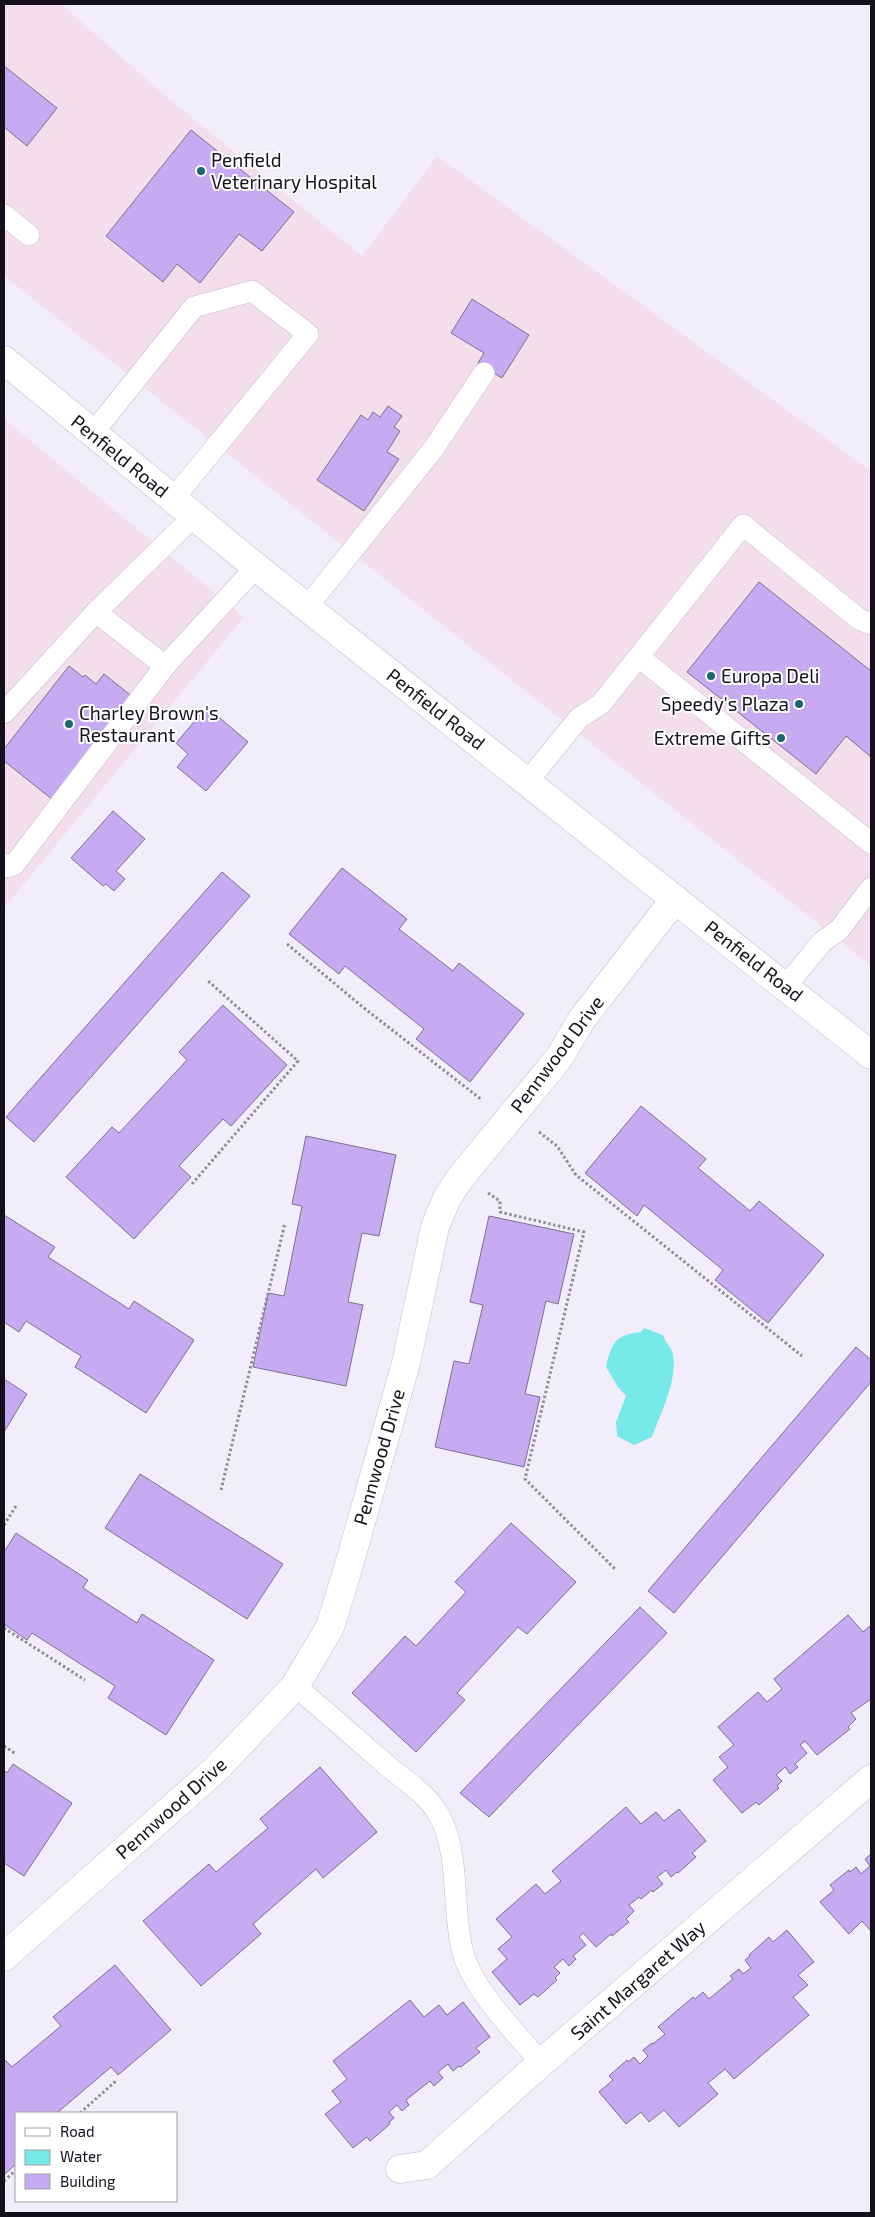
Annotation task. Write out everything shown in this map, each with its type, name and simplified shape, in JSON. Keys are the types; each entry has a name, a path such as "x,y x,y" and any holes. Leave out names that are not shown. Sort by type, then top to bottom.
{"street":[{"name":"Penfield Road","path":"4,360 256,567 871,1055"},
{"name":"Pennwood Drive","path":"4,1957 215,1770 295,1686 330,1627 406,1363 435,1227 447,1198 460,1176 559,1058 582,1019 675,900"},
{"name":"Saint Margaret Way","path":"400,2169 427,2166 541,2063 871,1780"}],"lane":[{"path":"4,215 29,235"},
{"path":"93,433 194,307 252,291 308,334 173,499"},
{"path":"307,607 434,448 484,373"},
{"path":"4,713 96,612 194,516"},
{"path":"528,781 579,718 601,704 743,525 859,620 871,624"},
{"path":"4,864 8,867 14,865 164,666 256,567"},
{"path":"96,612 164,666"},
{"path":"639,657 871,843"},
{"path":"786,986 822,942 839,930 871,888"},
{"path":"295,1686 418,1792 439,1814 451,1848 462,1950 473,1975 488,1998 541,2063"}],"path":[{"path":"288,944 364,1008 487,1103"},
{"path":"192,1184 298,1061 206,980"},
{"path":"534,1129 557,1146 576,1175 802,1356"},
{"path":"460,1176 500,1201 500,1212 584,1232 525,1479 614,1569"},
{"path":"221,1490 285,1223"},
{"path":"4,1525 16,1506"},
{"path":"4,1628 84,1680"},
{"path":"4,1746 16,1754"},
{"path":"81,2112 117,2080"},
{"path":"4,2181 15,2171"}],"shaded area":[{"path":"4,4 61,4 168,98 362,256 437,156 871,471 871,966 4,276"},
{"path":"4,419 244,617 4,908"}],"water":[{"path":"644,1328 663,1335 672,1352 674,1365 671,1386 652,1437 634,1445 617,1436 616,1422 626,1396 606,1367 610,1351 616,1341 625,1335 641,1332"}],"building":[{"path":"4,66 57,108 27,146 4,127"},
{"name":"Penfield Veterinary Hospital","path":"191,130 294,212 262,251 239,234 200,283 177,264 163,282 106,236"},
{"path":"472,299 529,335 502,378 478,363 484,353 451,333"},
{"path":"388,406 402,416 394,427 400,431 387,452 399,459 364,511 317,480 361,415 368,420 373,412 380,417"},
{"name":"Speedy's Plaza","path":"759,582 871,671 871,757 846,736 816,774 687,672"},
{"name":"Charley Brown's Restaurant","path":"69,666 96,684 104,674 134,698 53,800 4,761 4,749"},
{"path":"207,707 248,742 206,791 177,767 188,754 176,743"},
{"path":"113,811 145,839 116,871 125,879 114,891 106,884 103,886 71,858"},
{"path":"342,868 407,919 399,929 453,971 459,963 524,1014 470,1082 416,1039 424,1029 345,966 339,974 289,934"},
{"path":"222,872 250,896 34,1142 6,1117"},
{"path":"223,1005 287,1065 231,1126 223,1119 179,1166 191,1177 134,1239 66,1177 112,1127 119,1133 187,1060 179,1052"},
{"path":"641,1106 706,1159 698,1168 750,1211 759,1201 824,1255 768,1323 715,1280 723,1270 644,1205 637,1216 585,1173"},
{"path":"306,1136 396,1155 379,1236 362,1233 348,1302 363,1305 346,1386 253,1367 268,1293 284,1296 302,1206 292,1204"},
{"path":"4,1215 55,1247 48,1257 129,1309 134,1301 194,1340 146,1413 75,1367 81,1356 26,1321 19,1332 4,1322"},
{"path":"489,1216 574,1234 558,1304 546,1301 525,1394 540,1397 524,1467 435,1447 454,1361 469,1364 483,1305 470,1302"},
{"path":"856,1347 871,1360 871,1382 674,1613 648,1591"},
{"path":"4,1379 27,1394 4,1432"},
{"path":"140,1474 283,1564 247,1619 105,1528"},
{"path":"511,1523 576,1582 527,1634 518,1627 457,1693 465,1700 416,1752 352,1693 405,1636 416,1646 466,1592 455,1582"},
{"path":"16,1533 88,1580 83,1588 137,1623 142,1614 214,1660 166,1735 108,1698 115,1686 32,1633 27,1640 4,1624 4,1552"},
{"path":"640,1607 667,1633 489,1817 460,1793"},
{"path":"848,1615 863,1632 871,1625 871,1699 851,1713 856,1719 848,1727 850,1729 817,1755 805,1741 800,1745 807,1753 795,1764 798,1767 790,1774 785,1767 776,1775 782,1781 777,1786 779,1788 759,1805 756,1802 742,1813 713,1780 728,1767 719,1757 734,1745 718,1727 758,1692 767,1702 782,1689 774,1679"},
{"path":"13,1764 72,1803 24,1876 4,1863 4,1770 7,1773"},
{"path":"320,1767 377,1832 323,1878 316,1869 253,1924 261,1934 201,1986 143,1921 209,1864 216,1872 268,1828 260,1819"},
{"path":"626,1807 641,1824 656,1812 664,1821 679,1809 706,1841 692,1853 696,1857 678,1873 671,1877 666,1870 657,1877 663,1884 641,1899 639,1897 629,1905 634,1911 626,1919 629,1922 612,1936 611,1934 596,1947 583,1933 579,1937 586,1945 573,1956 576,1959 569,1966 563,1959 554,1967 560,1973 555,1978 557,1980 538,1997 534,1994 520,2005 492,1972 507,1959 498,1949 512,1937 496,1919 536,1884 545,1894 561,1881 552,1871"},
{"path":"871,1854 871,1931 862,1921 849,1934 820,1902 834,1890 830,1885 849,1870 850,1872 856,1867 861,1874 870,1866 865,1859"},
{"path":"787,1930 814,1962 798,1975 808,1985 793,1997 809,2015 734,2079 725,2069 708,2083 718,2094 679,2127 664,2110 649,2122 641,2112 626,2124 599,2092 613,2080 609,2076 627,2060 628,2062 634,2057 640,2064 648,2056 643,2050 665,2034 658,2027 693,1997 695,1999 703,1992 709,1999 733,1979 730,1976 739,1969 743,1974 751,1968 745,1960 749,1955 769,1937 773,1942"},
{"path":"115,1965 171,2030 118,2075 111,2067 58,2112 15,2112 15,2165 4,2175 4,2059 12,2067 61,2026 53,2017"},
{"path":"410,2000 424,2017 439,2005 447,2015 463,2002 490,2037 476,2048 480,2052 461,2067 459,2066 453,2071 448,2064 438,2072 443,2078 434,2086 430,2081 406,2100 409,2105 402,2111 397,2105 389,2112 394,2118 389,2122 390,2124 370,2141 367,2137 353,2148 325,2114 341,2102 332,2091 347,2079 333,2061"}],"place":[{"name":"Penfield Veterinary Hospital","path":"201,171"},
{"name":"Europa Deli","path":"711,676"},
{"name":"Speedy's Plaza","path":"799,704"},
{"name":"Charley Brown's Restaurant","path":"69,724"},
{"name":"Extreme Gifts","path":"781,738"}]}
